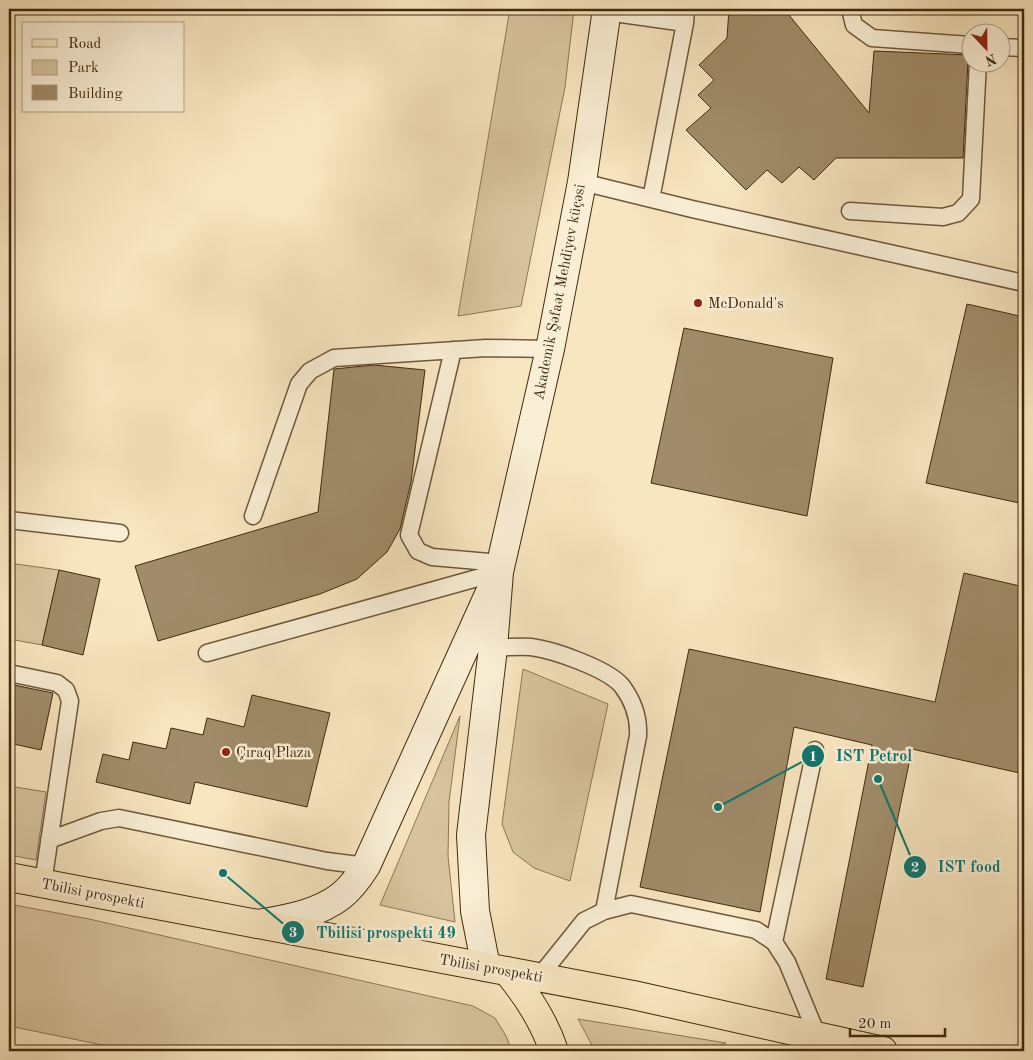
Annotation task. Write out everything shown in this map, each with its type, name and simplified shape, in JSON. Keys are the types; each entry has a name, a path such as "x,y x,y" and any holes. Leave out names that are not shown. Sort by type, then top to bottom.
{"main road":[{"name":"Akademik Şəfaət Mehdiyev küçəsi","path":"500,568 550,349 582,182 607,10"},
{"path":"258,924 302,915 339,897 353,884 366,866 500,568"},
{"path":"500,568 493,648 471,835 475,911 496,969 523,990 539,1016 554,1051"},
{"path":"465,646 464,658 472,666 483,665 488,661 493,648"},
{"name":"Tbilisi prospekti","path":"9,877 633,995 883,1051"}],"lane":[{"path":"850,9 854,25 872,38 960,44"},
{"path":"607,10 686,16 650,199"},
{"path":"1010,47 1024,48"},
{"path":"850,211 943,217 958,213 971,200 977,72"},
{"path":"582,182 1024,283"},
{"path":"253,516 299,384 310,370 334,358 486,348 550,349"},
{"path":"453,350 409,535 418,551 432,557 500,568"},
{"path":"9,520 120,533"},
{"path":"207,653 500,568"},
{"path":"493,648 530,647 554,651 580,661 621,685 632,702 638,720 638,736 604,910"},
{"path":"9,673 57,683 66,690 70,701 43,883"},
{"path":"774,942 815,750"},
{"path":"49,840 101,821 119,818 327,861 366,866"},
{"path":"539,977 584,921 604,910 630,904 756,930 774,942 787,962 818,1037"}],"green space":[{"path":"510,9 574,9 565,87 521,306 458,316"},
{"path":"9,563 59,570 42,645 9,639"},
{"path":"523,669 608,704 570,881 534,868 513,852 502,824"},
{"path":"460,716 449,802 448,856 455,922 380,905"},
{"path":"9,786 46,792 36,860 9,855"},
{"path":"9,904 89,919 473,1006 495,1018 506,1036 512,1051 132,1051 9,1026"},
{"path":"578,1019 726,1043 705,1051 595,1051"}],"building":[{"path":"729,9 784,9 869,113 874,51 960,55 960,72 967,72 963,158 836,158 814,180 799,167 782,183 767,170 746,190 686,130 711,108 698,95 714,80 699,65 727,38"},
{"path":"967,304 1024,317 1024,504 926,483"},
{"path":"684,328 833,358 807,516 651,483"},
{"path":"374,365 425,370 411,482 400,529 387,552 357,579 320,594 158,641 135,566 318,512 334,369"},
{"path":"59,570 100,579 83,655 42,645"},
{"path":"964,573 1024,587 1024,774 912,749 863,987 826,979 872,745 794,727 760,912 640,887 689,649 935,702"},
{"path":"9,684 53,693 41,750 9,743"},
{"name":"Çıraq Plaza","path":"252,695 330,713 307,807 195,782 190,804 96,782 103,754 129,760 133,742 166,749 171,728 203,735 207,718 244,727"}],"place":[{"name":"McDonald's","path":"698,303"},
{"name":"Çıraq Plaza","path":"226,752"},
{"name":"IST food","path":"878,779"},
{"name":"IST Petrol","path":"718,807"},
{"name":"Tbilisi prospekti 49","path":"223,873"}]}
